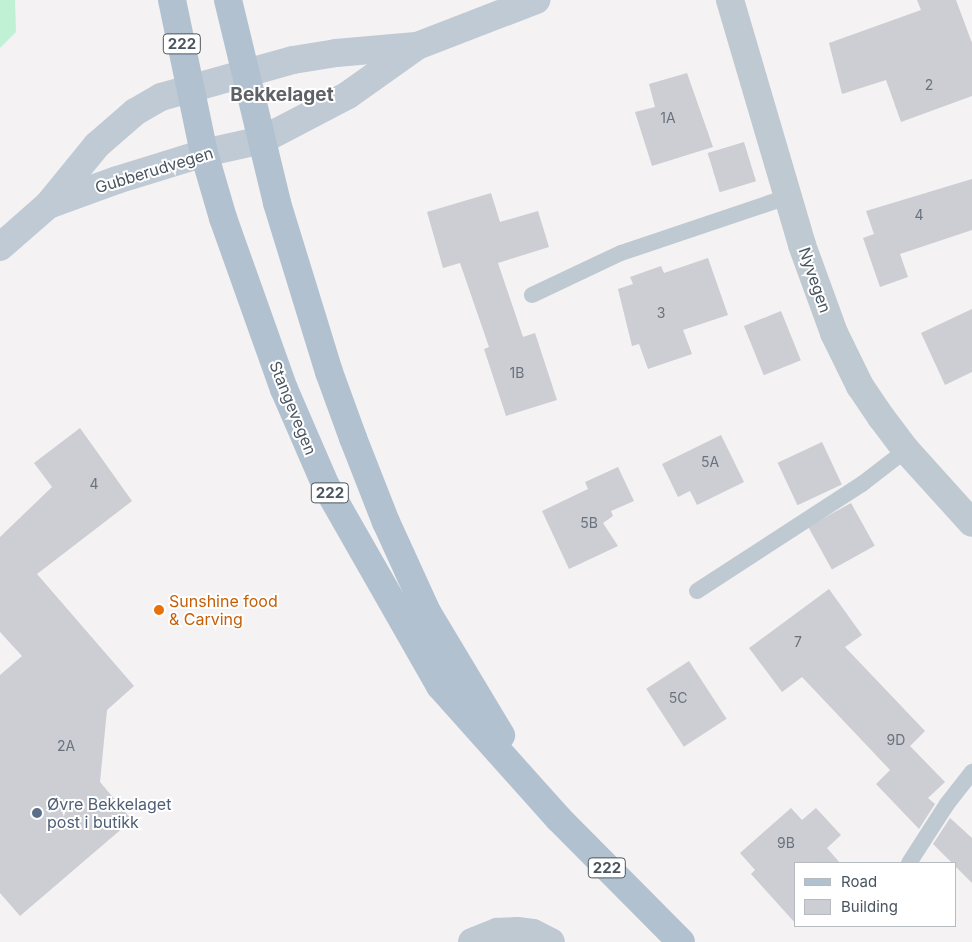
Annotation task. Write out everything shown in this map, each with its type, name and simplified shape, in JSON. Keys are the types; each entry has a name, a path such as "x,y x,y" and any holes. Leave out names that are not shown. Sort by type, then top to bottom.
{"main road":[{"name":"Stangevegen","path":"172,0 204,153 223,218 284,389 326,486 440,686 534,791 681,942"},
{"name":"Stangevegen","path":"228,0 277,203 328,372 386,522 427,612 534,791"},
{"path":"417,46 536,0"},
{"name":"Gubberudvegen","path":"48,205 117,180 204,153 262,140 348,95 417,46"},
{"name":"Gubberudvegen","path":"0,247 48,205 97,145 135,112 161,97 336,53 417,46"}],"street":[{"name":"Nyvegen","path":"730,0 787,197 834,333 860,386 906,450 972,523"},
{"path":"472,942 497,932 517,931 533,933 551,942"}],"lane":[{"path":"532,295 620,253 787,197"},
{"path":"696,591 846,494 906,450"},
{"path":"909,862 947,804 972,772"}],"green space":[{"path":"0,0 15,0 16,32 0,48"}],"building":[{"path":"917,0 956,0 972,43 972,96 901,122 886,80 842,94 829,43 921,10"},
{"path":"687,73 713,147 652,166 635,112 655,107 649,84"},
{"path":"744,142 756,181 720,192 708,153"},
{"path":"972,179 972,230 900,254 908,277 880,287 863,238 874,234 866,211"},
{"path":"491,193 500,222 538,211 549,247 498,263 523,337 535,333 557,400 506,416 484,349 489,347 460,263 443,268 427,212"},
{"path":"708,258 728,315 683,330 692,354 648,369 639,344 632,346 618,289 633,284 630,277 661,266 664,273"},
{"path":"972,309 972,372 945,385 921,333"},
{"path":"781,311 801,360 764,375 744,326"},
{"path":"80,428 132,501 37,574 134,686 107,710 100,782 132,820 20,916 0,893 0,675 22,656 0,632 0,537 52,487 34,463"},
{"path":"721,435 744,482 697,505 690,491 678,497 662,464"},
{"path":"822,442 842,485 797,505 778,463"},
{"path":"618,467 634,501 611,511 613,516 603,523 618,546 569,569 542,511 588,489 585,482"},
{"path":"851,503 875,546 832,570 808,527"},
{"path":"829,589 862,635 845,647 925,731 910,746 945,782 928,798 935,804 919,829 876,784 890,770 802,677 782,692 749,648"},
{"path":"689,661 727,719 684,747 646,689"},
{"path":"791,808 802,820 816,808 841,835 827,848 839,862 794,862 794,922 751,874 755,870 740,853"},
{"path":"950,818 972,838 972,883 957,868 957,862 951,862 933,844"}],"place":[{"name":"Sunshine food & Carving","path":"159,610"},
{"name":"Øvre Bekkelaget post i butikk","path":"37,813"}],"district":[{"name":"Bekkelaget","path":"282,95"}]}
